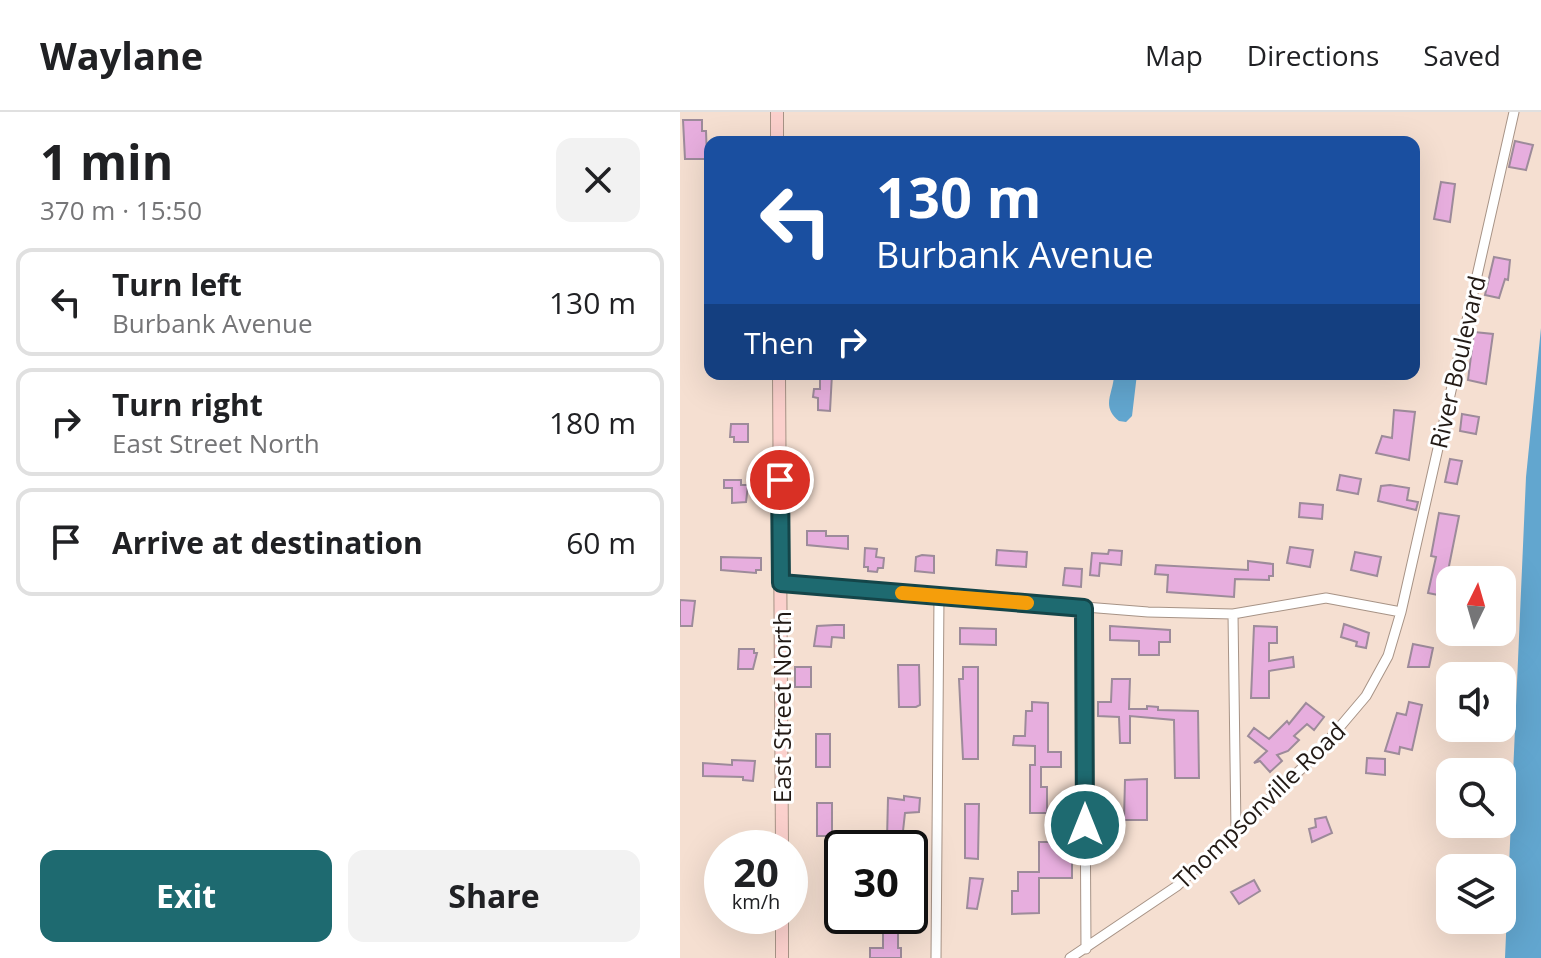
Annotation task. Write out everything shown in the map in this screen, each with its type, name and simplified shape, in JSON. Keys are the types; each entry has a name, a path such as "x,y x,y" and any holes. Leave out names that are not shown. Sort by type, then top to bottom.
{"main road":[{"path":"777,112 777,136"},
{"name":"East Street North","path":"779,380 782,830"},
{"path":"782,934 782,958"}],"street":[{"name":"River Boulevard","path":"1401,612 1514,112"},
{"path":"781,583 1084,608 1233,614 1326,598 1401,612"},
{"path":"936,958 939,596"},
{"path":"1084,608 1086,949"},
{"name":"Thompsonville Road","path":"1070,958 1177,886 1316,755 1366,696 1388,656 1401,612"},
{"path":"1233,614 1236,831"}],"water":[{"path":"1541,328 1541,958 1505,958 1506,934 1516,934 1516,854 1510,854 1510,838 1516,838 1514,758 1526,477"},
{"path":"1136,380 1132,416 1126,422 1119,421 1110,410 1113,381"}],"building":[{"path":"683,120 702,120 702,131 706,131 704,159 685,159"},
{"path":"1515,141 1533,145 1526,170 1509,167"},
{"path":"1441,182 1455,184 1450,222 1434,219"},
{"path":"1494,257 1510,260 1508,280 1505,279 1499,298 1485,295"},
{"path":"1474,332 1493,334 1486,384 1468,380"},
{"path":"820,380 832,380 830,411 818,410 818,398 813,397 814,389 820,389"},
{"path":"1394,410 1415,412 1409,460 1376,453 1382,436 1392,438"},
{"path":"1462,414 1479,417 1476,434 1460,431"},
{"path":"731,424 748,424 748,442 734,442 734,437 730,437"},
{"path":"1450,459 1462,461 1457,484 1445,482"},
{"path":"1340,475 1361,479 1358,494 1337,490"},
{"path":"724,480 741,480 741,485 748,485 746,502 732,503 732,488 724,488"},
{"path":"1381,486 1409,488 1407,500 1418,502 1416,510 1378,501"},
{"path":"1300,503 1323,505 1322,519 1299,517"},
{"path":"1439,513 1459,516 1449,566 1436,566 1436,595 1428,593 1436,557 1431,556"},
{"path":"807,531 826,531 826,536 848,536 848,549 807,545"},
{"path":"1290,547 1313,550 1310,567 1287,563"},
{"path":"865,548 877,549 876,557 884,558 883,568 878,568 877,572 864,567"},
{"path":"997,550 1027,552 1026,567 996,565"},
{"path":"1109,550 1122,551 1121,565 1100,563 1099,576 1090,575 1092,553 1108,554"},
{"path":"1355,552 1381,557 1377,576 1351,570"},
{"path":"934,556 934,573 915,571 916,557"},
{"path":"721,557 761,558 761,570 756,570 756,573 721,570"},
{"path":"1248,561 1273,564 1273,576 1269,576 1269,580 1235,579 1234,597 1167,592 1168,575 1155,574 1156,565 1248,570"},
{"path":"1065,568 1082,569 1081,587 1063,585"},
{"path":"680,600 695,601 692,626 680,626"},
{"path":"1344,624 1369,633 1366,648 1341,637"},
{"path":"844,625 844,638 832,637 831,647 814,646 817,626"},
{"path":"1110,626 1170,630 1170,642 1159,642 1159,655 1139,655 1139,641 1110,640"},
{"path":"1254,626 1277,627 1277,643 1269,643 1269,661 1293,657 1294,667 1269,671 1269,698 1251,698"},
{"path":"960,628 996,629 996,645 960,644"},
{"path":"1413,644 1433,648 1429,667 1408,667"},
{"path":"739,649 754,649 757,653 753,669 738,669"},
{"path":"898,665 919,665 920,705 916,707 899,707"},
{"path":"795,667 811,667 811,687 795,687"},
{"path":"963,667 978,667 978,759 963,759 959,679 963,679"},
{"path":"1112,679 1130,679 1129,709 1147,709 1147,706 1158,707 1158,710 1198,711 1199,778 1175,778 1174,720 1130,716 1130,743 1120,743 1119,717 1098,716 1098,702 1111,702"},
{"path":"1032,702 1048,703 1048,752 1061,752 1061,767 1041,767 1041,787 1047,787 1047,813 1030,813 1030,765 1035,765 1035,746 1013,745 1014,736 1025,736 1026,711 1032,711"},
{"path":"1409,702 1422,705 1412,750 1400,747 1399,754 1385,751 1397,713 1406,715"},
{"path":"1306,703 1324,717 1314,730 1307,724 1294,736 1299,740 1288,751 1277,755 1282,761 1270,772 1260,761 1254,763 1267,751 1248,736 1254,728 1269,739 1287,721 1289,724"},
{"path":"816,734 830,734 830,767 816,767"},
{"path":"1367,758 1385,759 1385,775 1366,773"},
{"path":"732,760 755,761 753,781 743,780 743,777 703,776 703,763 732,765"},
{"path":"1147,779 1147,820 1124,820 1125,780"},
{"path":"904,796 920,798 919,812 905,813 903,830 887,830 888,798 904,800"},
{"path":"817,803 832,803 832,830 824,830 824,836 817,836"},
{"path":"965,804 979,804 978,859 965,858"},
{"path":"1326,817 1332,833 1312,842 1309,829 1316,827 1315,819"},
{"path":"1039,842 1072,842 1072,878 1039,878 1039,913 1012,914 1012,891 1018,891 1018,872 1039,872"},
{"path":"970,878 983,879 977,909 967,908"},
{"path":"1254,880 1260,891 1239,904 1231,892"},
{"path":"883,934 898,934 901,958 870,958 870,948 883,948"}],"slow traffic":[{"path":"902,593 1027,603"}],"route":[{"path":"780,480 781,583 1084,608 1085,825"}]}
